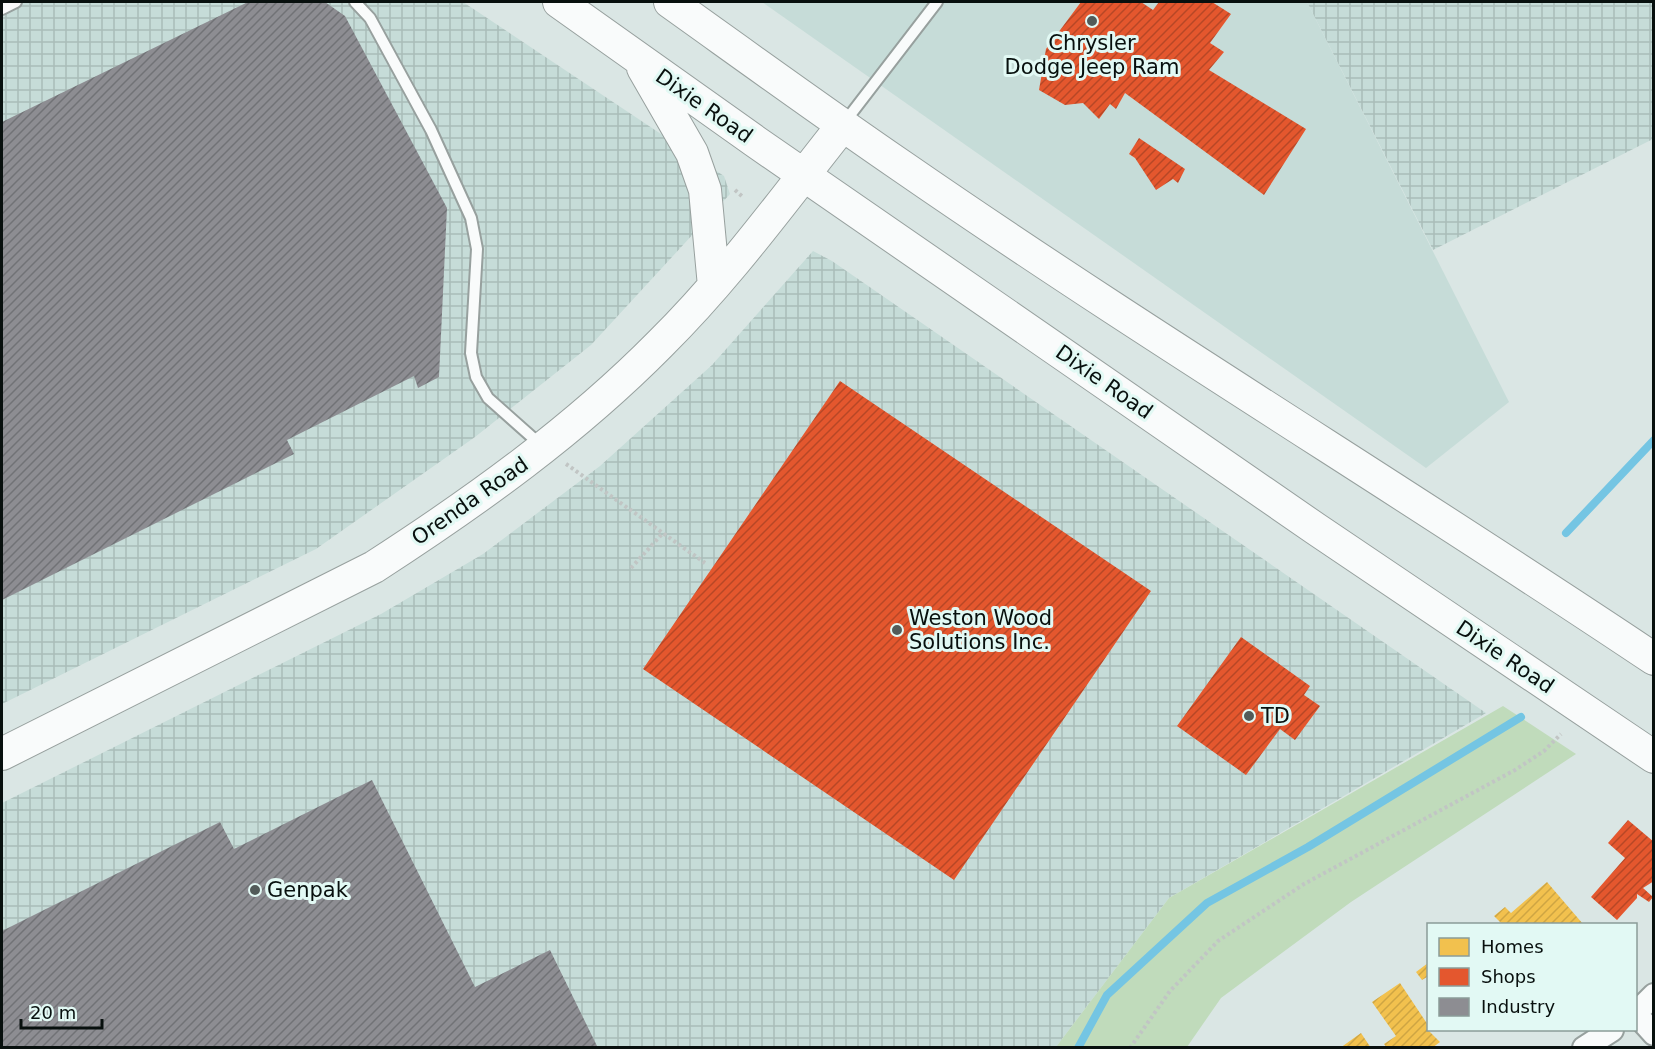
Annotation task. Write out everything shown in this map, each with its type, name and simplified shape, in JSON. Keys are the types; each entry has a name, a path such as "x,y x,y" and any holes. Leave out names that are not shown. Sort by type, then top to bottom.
{"main road":[{"name":"Dixie Road","path":"559,2 803,175 1316,530 1653,757"},
{"path":"670,2 843,125 1179,350 1467,534 1653,659"},
{"path":"639,60 692,153 705,189 714,286"},
{"name":"Orenda Road","path":"2,754 364,572 429,531 544,448 661,344 714,286 843,125"}],"street":[{"path":"1637,1012 1653,995"},
{"path":"1637,1016 1653,1034"},
{"path":"1584,1047 1609,1031"}],"lane":[{"path":"2,9 16,2"},
{"path":"354,2 370,18 413,98 471,218 477,249 471,353 476,377 488,398 544,448"},
{"path":"843,125 937,2"}],"path":[{"path":"544,448 705,563"},
{"path":"631,568 663,532"},
{"path":"1130,1047 1170,991 1218,941 1304,884 1515,770 1544,751 1561,734"}],"shaded area":[{"path":"2,2 463,2 724,176 730,194 591,345 475,437 316,549 2,704"},
{"path":"762,2 1307,2 1509,402 1426,468"},
{"path":"1307,2 1653,2 1653,139 1433,250"},
{"path":"813,251 832,261 1486,713 1169,898 1056,1047 2,1048 2,803 381,614 483,554 600,466 712,365"}],"green space":[{"path":"1503,706 1576,754 1351,902 1221,998 1187,1047 1056,1047 1169,898"}],"building: Homes":[{"path":"1547,882 1582,923 1501,923 1494,916 1505,907 1511,913"},
{"path":"1427,964 1427,977 1422,980 1416,972"},
{"path":"1400,983 1427,1024 1427,1031 1440,1042 1432,1048 1387,1048 1384,1044 1396,1036 1372,1002"},
{"path":"1361,1033 1371,1048 1340,1048"}],"building: Shops":[{"path":"1081,2 1141,2 1153,10 1159,2 1212,2 1231,14 1210,43 1224,52 1209,70 1306,129 1264,195 1125,93 1116,109 1110,104 1099,119 1083,103 1065,105 1039,90 1046,49"},
{"path":"1139,138 1185,169 1178,183 1173,179 1156,190 1135,158 1129,154"},
{"name":"Weston Wood Solutions Inc.","path":"840,381 1151,591 954,880 643,669"},
{"name":"TD","path":"1241,637 1310,686 1304,695 1320,706 1295,740 1280,729 1246,775 1177,726"},
{"path":"1628,820 1654,842 1654,881 1643,888 1653,897 1649,902 1637,894 1637,898 1617,920 1591,897 1625,858 1608,843"}],"building: Industry":[{"path":"248,2 325,2 345,16 447,208 439,377 418,388 414,376 287,440 294,454 2,600 2,122"},
{"name":"Genpak","path":"372,780 475,987 550,950 598,1048 2,1048 2,931 220,822 234,849"}],"waterway":[{"path":"1566,533 1654,440"},
{"path":"1078,1048 1107,995 1207,903 1308,847 1521,717"}],"place":[{"name":"Chrysler Dodge Jeep Ram","path":"1092,21"},
{"name":"Weston Wood Solutions Inc.","path":"897,630"},
{"name":"TD","path":"1249,716"},
{"name":"Genpak","path":"255,890"}]}
